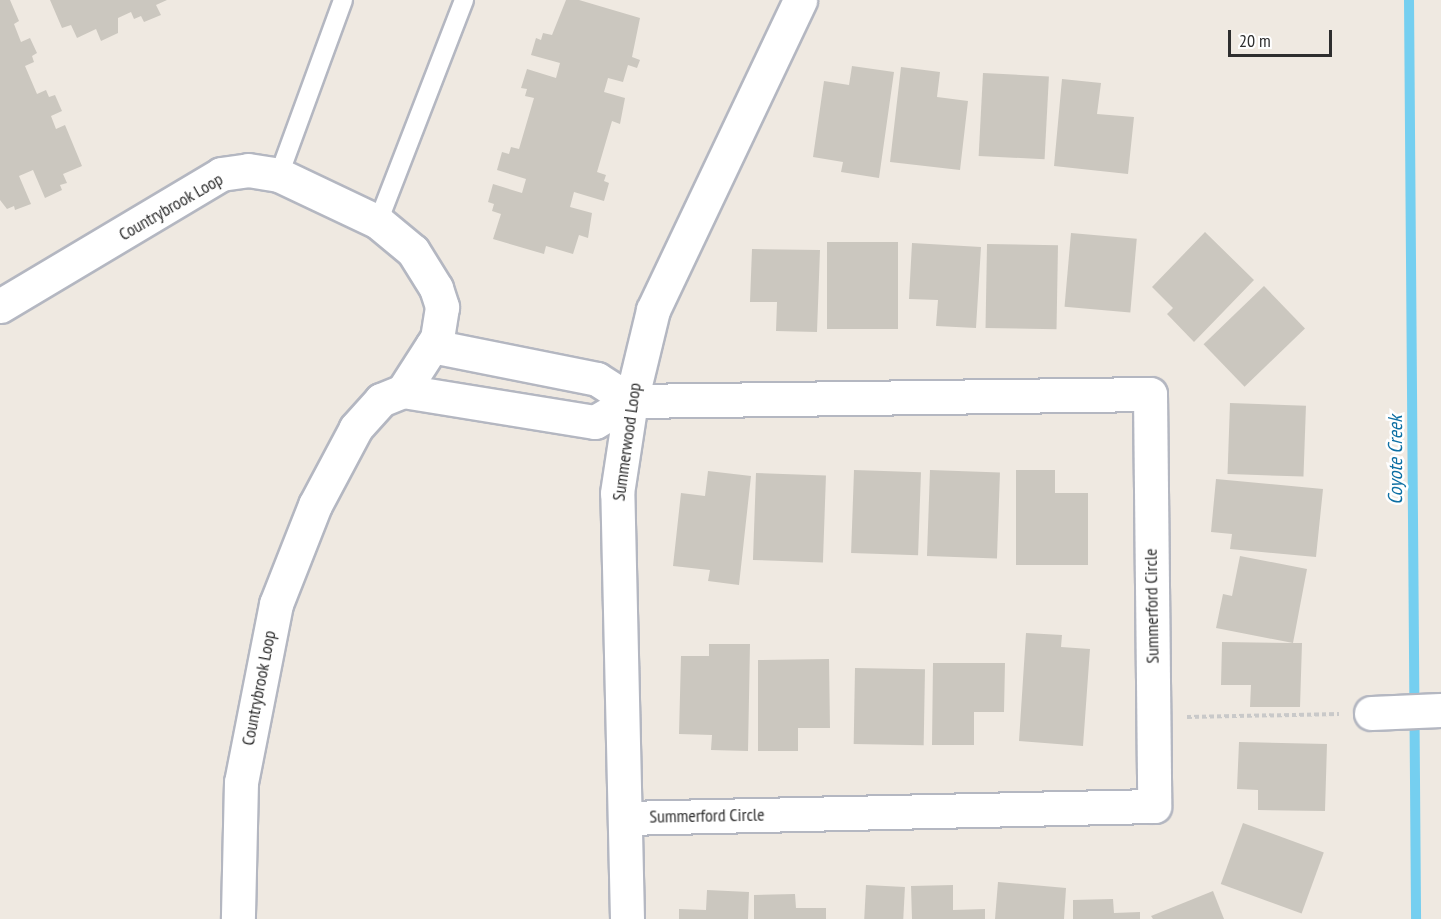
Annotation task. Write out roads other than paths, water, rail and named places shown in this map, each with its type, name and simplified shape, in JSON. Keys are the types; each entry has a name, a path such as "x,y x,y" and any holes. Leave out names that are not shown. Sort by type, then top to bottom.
{"street":[{"name":"Summerwood Loop","path":"627,919 617,493 631,401 653,310 800,0"},
{"name":"Countrybrook Loop","path":"0,306 221,174 249,170 279,175 378,222 412,251 436,288 442,316 432,346 403,391 381,400 356,428 315,505 276,604 241,782 238,919"},
{"path":"403,391 595,422 631,401 597,379 432,346"},
{"name":"Summerford Circle","path":"625,818 1155,806 1150,394 631,401"},
{"path":"1371,713 1441,710"}],"lane":[{"path":"279,175 343,0"},
{"path":"378,222 464,0"}],"waterway":[{"name":"Coyote Creek","path":"1409,0 1416,919"}]}
